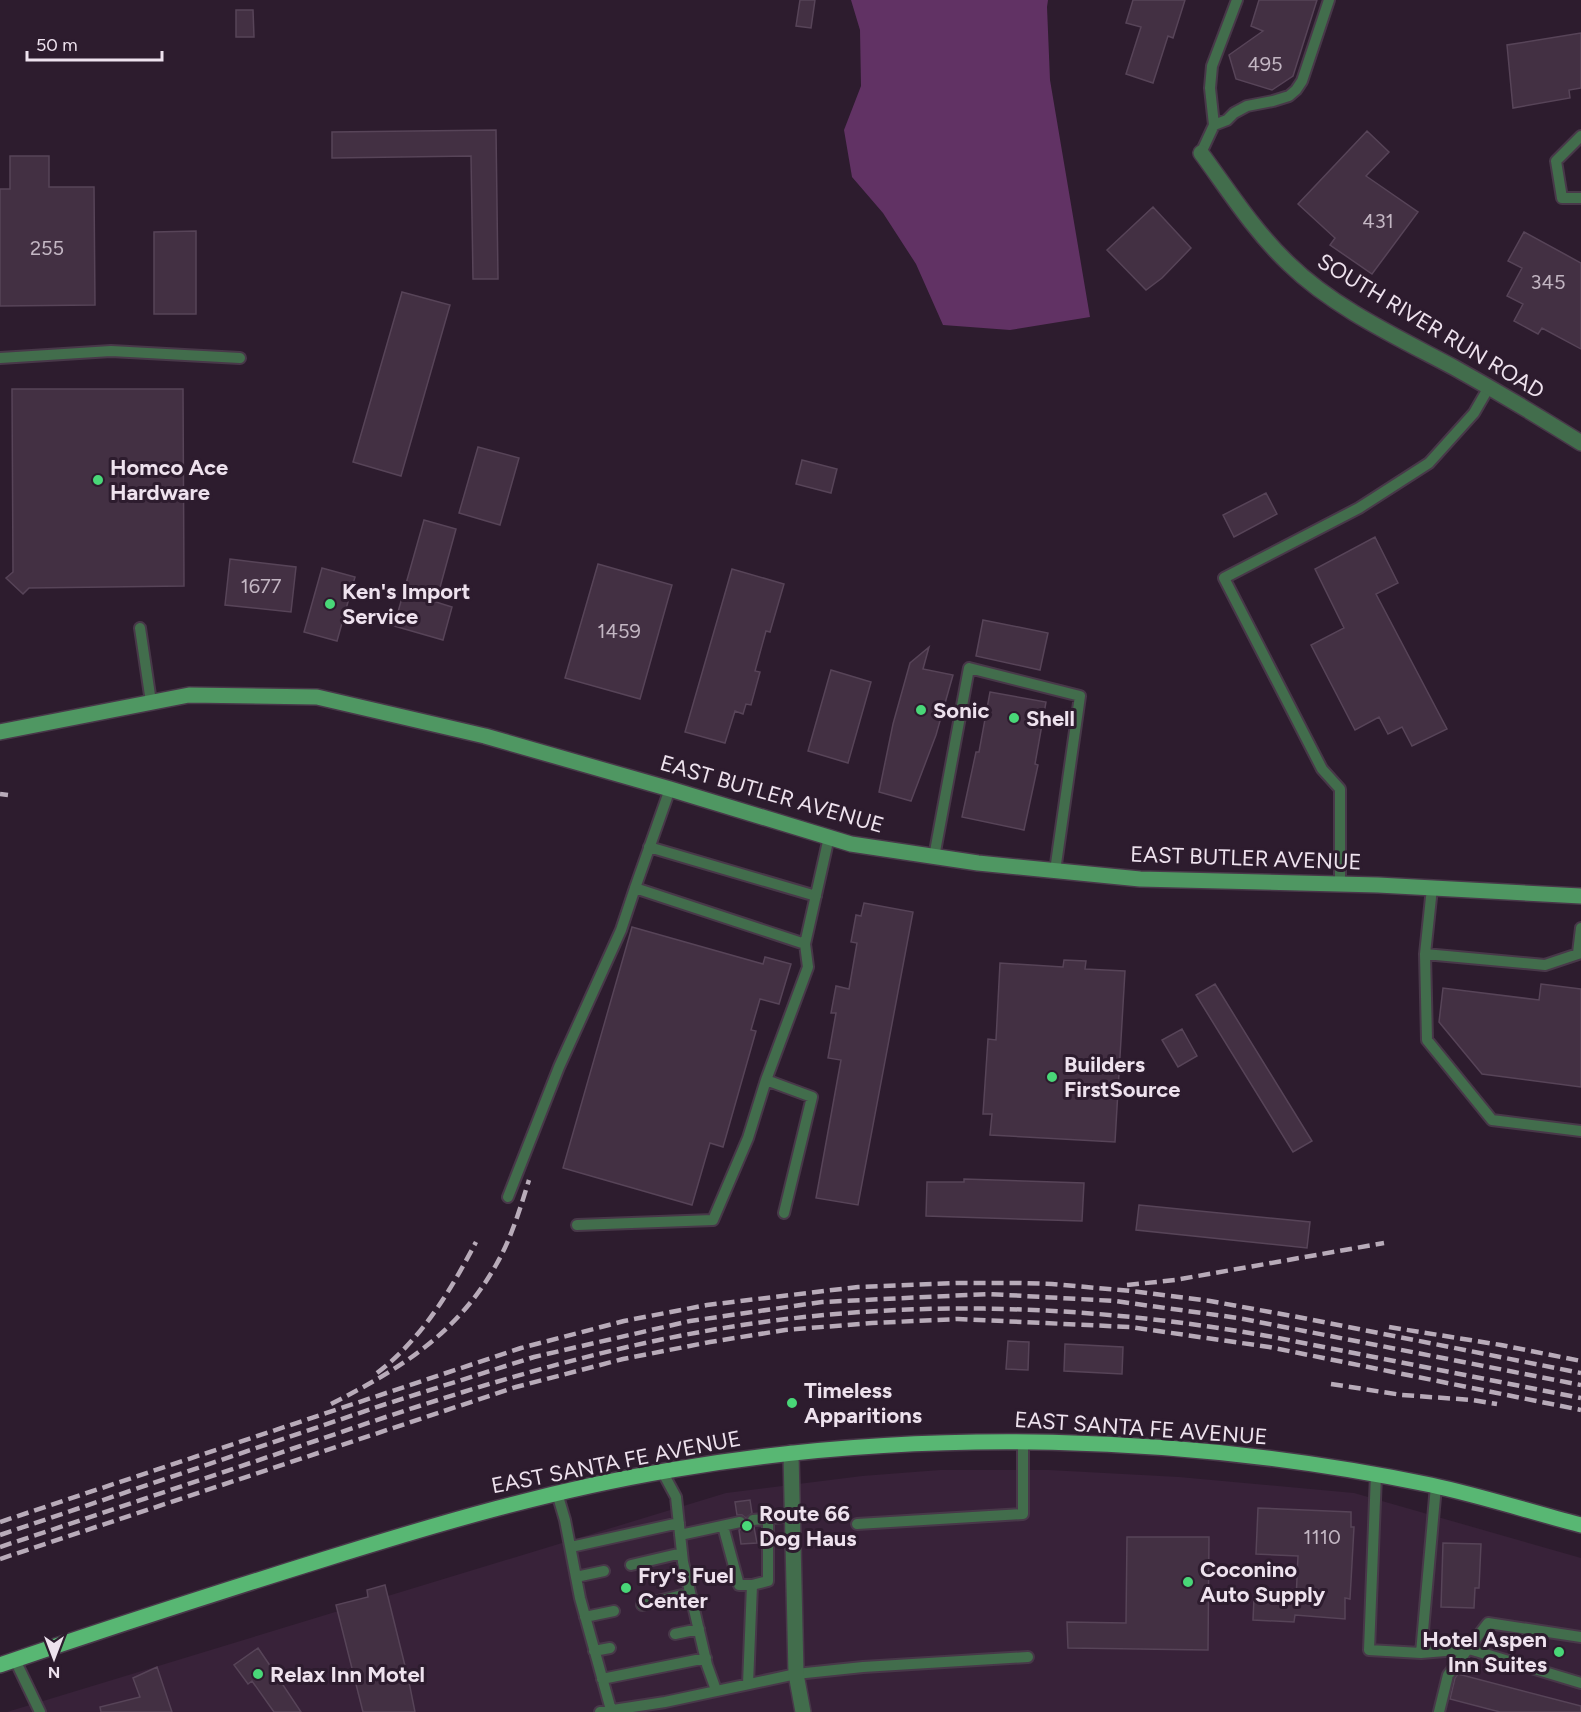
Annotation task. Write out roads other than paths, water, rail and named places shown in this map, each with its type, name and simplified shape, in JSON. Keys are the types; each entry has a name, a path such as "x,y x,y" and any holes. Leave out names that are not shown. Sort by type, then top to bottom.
{"main road":[{"name":"EAST BUTLER AVENUE","path":"0,732 189,695 317,697 485,736 851,844 934,857 1140,879 1340,884 1581,896"},
{"name":"EAST SANTA FE AVENUE","path":"0,1665 488,1509 662,1471 791,1453 915,1444 1023,1441 1228,1454 1315,1465 1436,1486 1581,1525"}],"street":[{"name":"SOUTH RIVER RUN ROAD","path":"1201,153 1262,237 1321,292 1398,338 1489,387 1581,443"},
{"path":"791,1453 796,1674 802,1712"}],"lane":[{"path":"1201,153 1214,125 1210,88 1212,66 1237,0"},
{"path":"1214,125 1227,120 1240,108 1282,99 1296,90 1302,81 1329,0"},
{"path":"1581,136 1556,161 1562,198 1581,198"},
{"path":"0,358 111,351 240,358"},
{"path":"1340,884 1340,789 1322,769 1224,578 1359,508 1429,463 1474,413 1489,387"},
{"path":"140,628 151,702"},
{"path":"934,857 969,668 1080,696 1055,871"},
{"path":"508,1197 559,1067 621,930 670,789"},
{"path":"577,1225 713,1220 748,1138 766,1080 808,967 805,944 829,837"},
{"path":"649,847 816,896"},
{"path":"635,888 805,944"},
{"path":"1432,888 1425,954 1427,1040 1492,1120 1581,1131"},
{"path":"1425,954 1545,965 1580,953 1581,928"},
{"path":"766,1080 812,1097 784,1213"},
{"path":"856,1524 1023,1514 1023,1441"},
{"path":"662,1471 676,1497 682,1552 690,1593 716,1690"},
{"path":"1376,1475 1369,1650 1421,1653 1469,1649 1581,1683"},
{"path":"1421,1653 1436,1486"},
{"path":"557,1493 585,1617 603,1679 605,1711 665,1702 796,1674 863,1667 1028,1657"},
{"path":"753,1520 793,1516"},
{"path":"723,1526 739,1585 752,1585 768,1581 768,1519"},
{"path":"680,1535 740,1522"},
{"path":"571,1548 679,1523"},
{"path":"632,1565 682,1552"},
{"path":"576,1577 604,1571"},
{"path":"748,1684 752,1585"},
{"path":"642,1605 690,1593"},
{"path":"585,1617 614,1611"},
{"path":"1439,1712 1448,1675 1488,1623 1580,1636 1581,1623"},
{"path":"675,1634 699,1629"},
{"path":"594,1651 610,1648"},
{"path":"603,1679 706,1658"},
{"path":"15,1660 40,1712"}],"railway":[{"path":"0,794 8,795"},
{"path":"331,1404 403,1363 445,1330 463,1311 481,1289 496,1265 515,1224 529,1180"},
{"path":"377,1373 408,1345 434,1313 476,1242"},
{"path":"1127,1285 1175,1280 1384,1243"},
{"path":"0,1522 521,1348 624,1321 707,1305 858,1287 1019,1283 1131,1291 1210,1301 1581,1373"},
{"path":"0,1535 386,1404 534,1357 690,1321 822,1302 989,1294 1115,1301 1238,1318 1581,1385"},
{"path":"0,1547 421,1405 577,1359 683,1335 803,1317 870,1311 1005,1309 1139,1318 1273,1337 1581,1398"},
{"path":"0,1559 516,1387 623,1359 785,1330 958,1319 1130,1327 1269,1347 1581,1410"},
{"path":"1389,1327 1501,1345 1581,1361"},
{"path":"1331,1384 1402,1395 1497,1404"}],"place":[{"name":"Homco Ace Hardware","path":"98,480"},
{"name":"Ken's Import Service","path":"330,604"},
{"name":"Sonic","path":"921,710"},
{"name":"Shell","path":"1014,718"},
{"name":"Builders FirstSource","path":"1052,1077"},
{"name":"Timeless Apparitions","path":"792,1403"},
{"name":"Route 66 Dog Haus","path":"747,1526"},
{"name":"Coconino Auto Supply","path":"1188,1582"},
{"name":"Fry's Fuel Center","path":"626,1588"},
{"name":"Hotel Aspen Inn Suites","path":"1559,1652"},
{"name":"Relax Inn Motel","path":"258,1674"}]}
